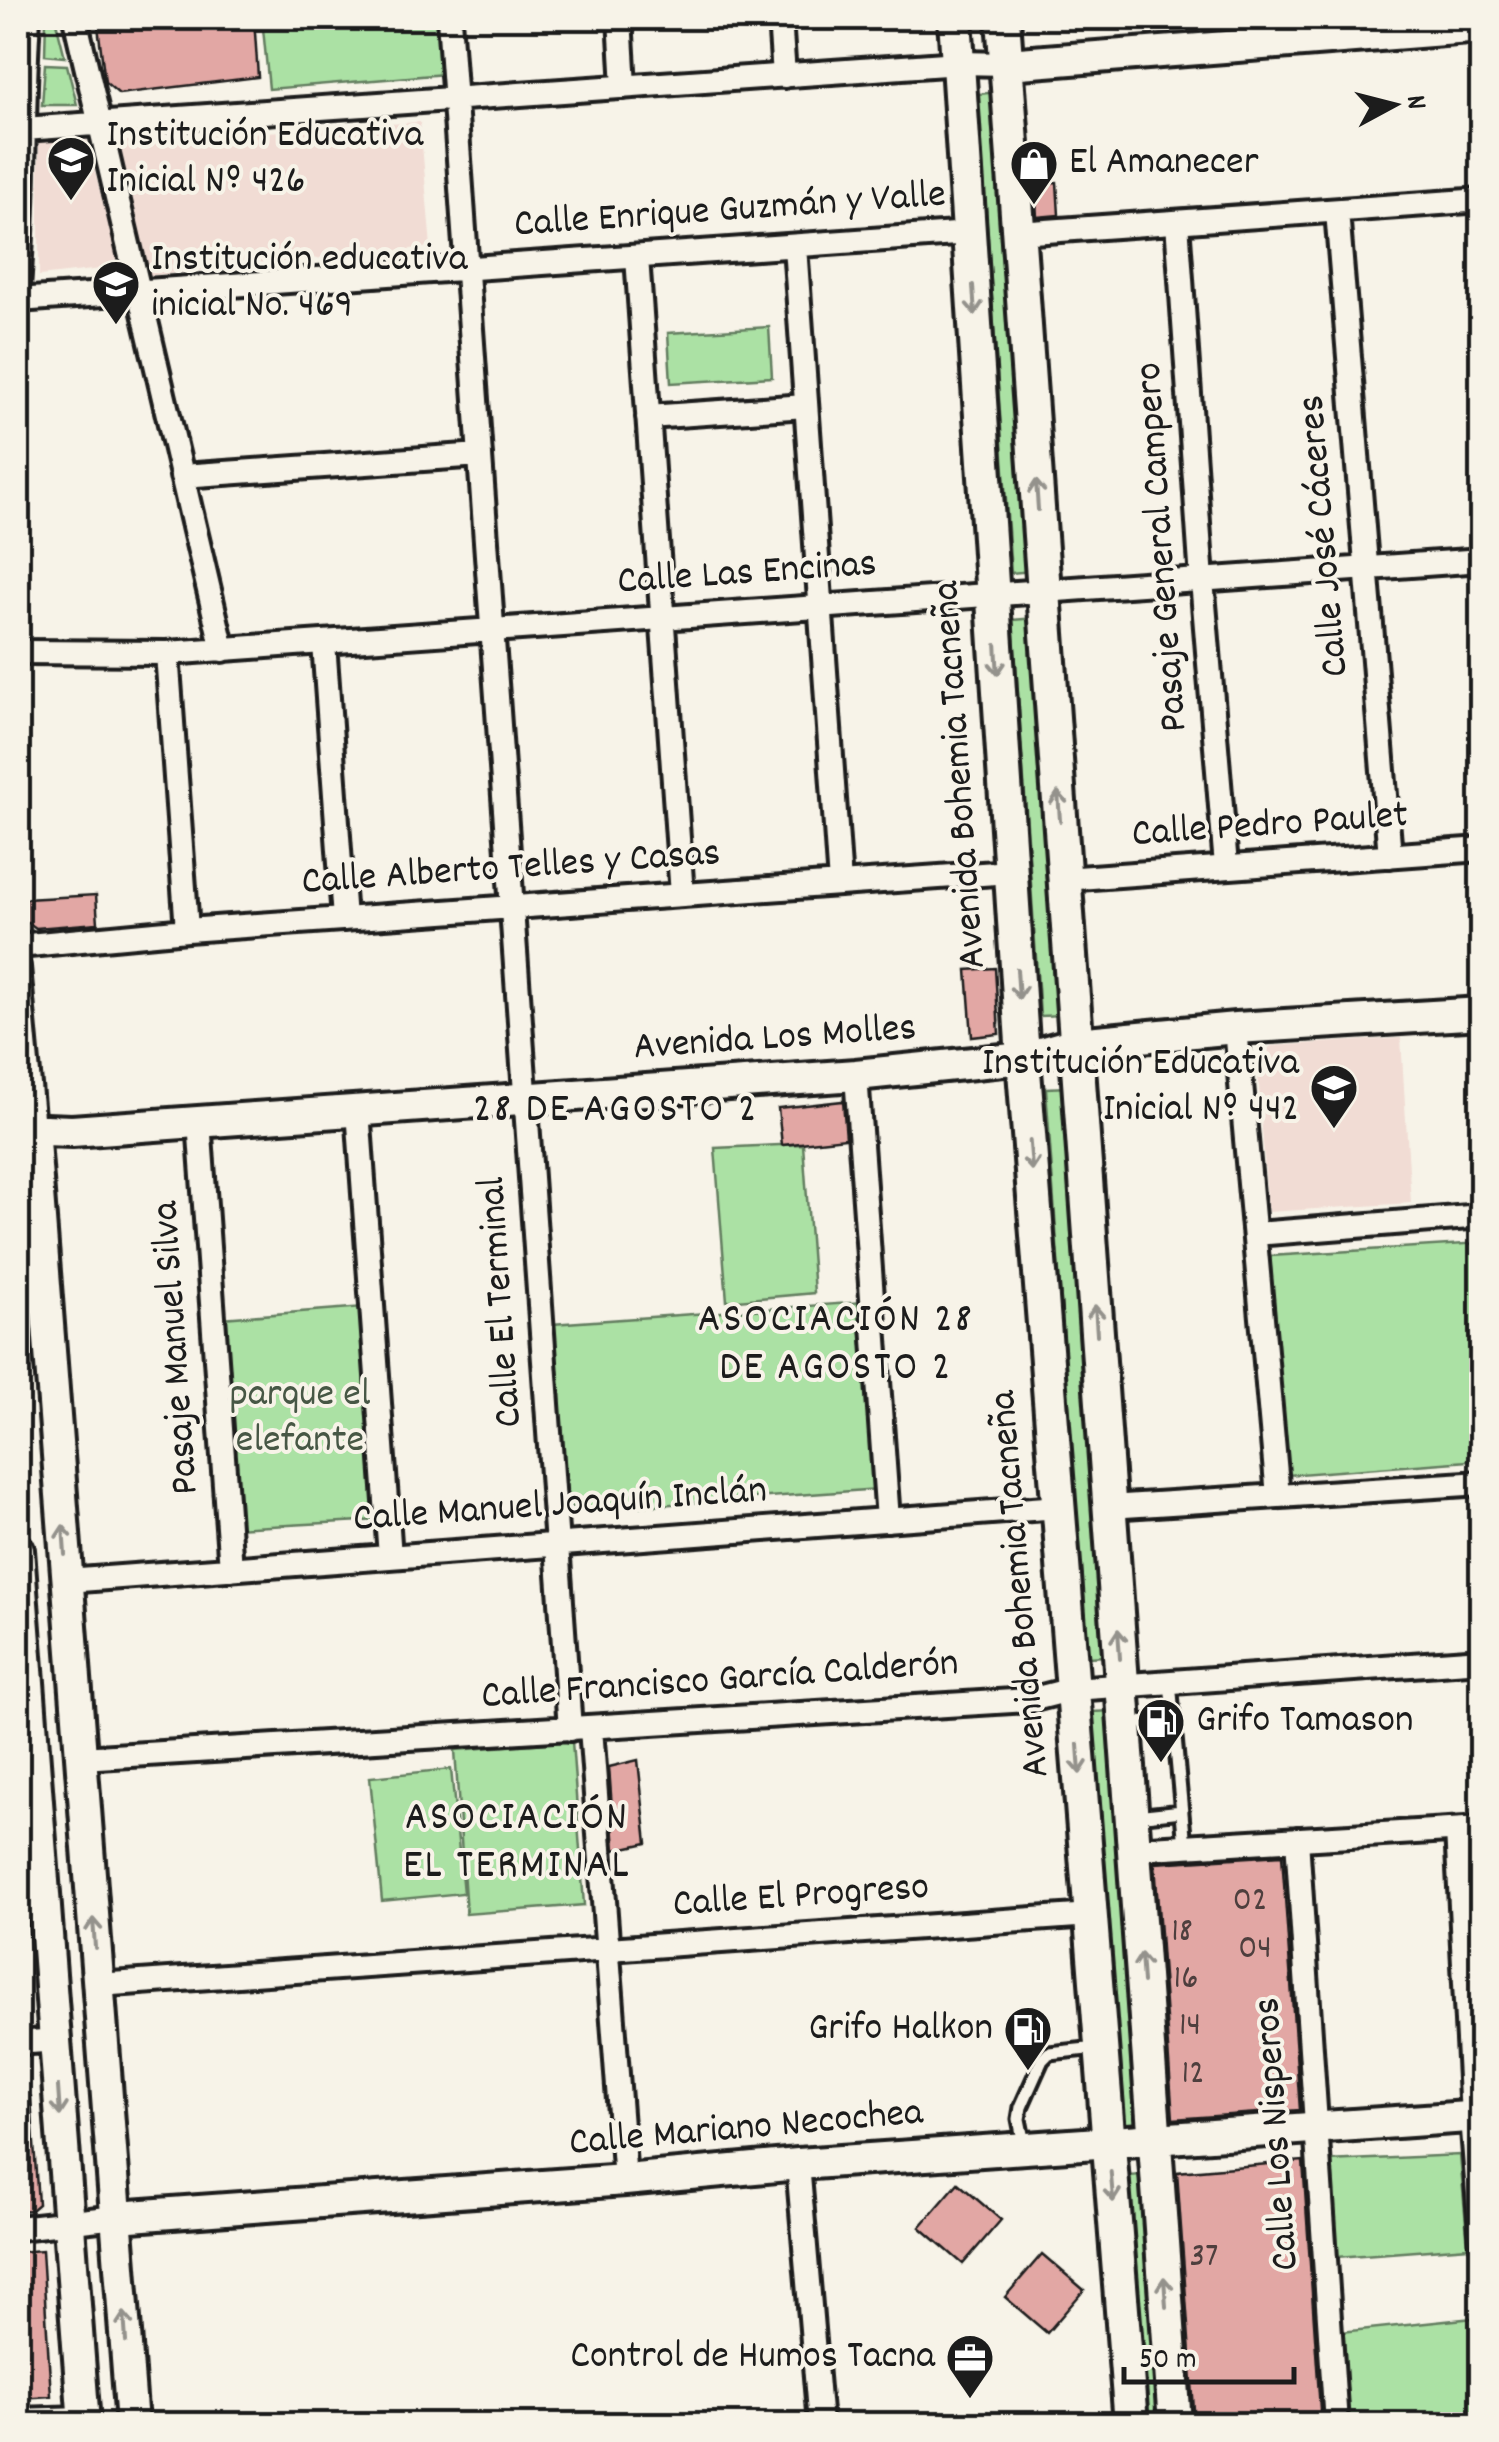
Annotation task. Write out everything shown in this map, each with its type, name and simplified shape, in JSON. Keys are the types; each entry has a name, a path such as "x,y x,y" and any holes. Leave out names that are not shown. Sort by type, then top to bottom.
{"main road":[{"name":"Avenida Bohemia Tacneña","path":"955,18 1023,1058 1131,2424"},
{"path":"1003,18 1174,2424"}],"street":[{"path":"18,288 24,129 21,73 28,18"},
{"path":"75,18 223,650"},
{"name":"Calle El Terminal","path":"449,18 558,1544 610,1949 625,2180"},
{"path":"620,18 624,87"},
{"path":"780,18 784,76"},
{"path":"24,129 959,64 1007,64 1482,27"},
{"path":"1018,233 1482,200"},
{"name":"Calle José Cáceres","path":"1337,211 1390,856"},
{"name":"Pasaje General Campero","path":"1177,222 1226,866"},
{"name":"Calle Enrique Guzmán y Valle","path":"18,300 970,233"},
{"path":"795,246 840,884"},
{"path":"636,257 682,895"},
{"path":"648,417 806,406"},
{"path":"182,476 480,455"},
{"name":"Calle Las Encinas","path":"18,652 223,650 1482,560"},
{"path":"324,643 344,919"},
{"path":"167,653 186,930"},
{"name":"Calle Pedro Paulet","path":"1064,879 1482,849"},
{"name":"Calle Alberto Telles y Casas","path":"18,946 186,930 1010,872"},
{"path":"18,968 26,1138 68,1581 132,2424"},
{"name":"Avenida Los Molles","path":"26,1138 72,1130 856,1075 1023,1058 1076,1042 1482,1013"},
{"path":"1236,1028 1278,1496"},
{"path":"856,1075 888,1520"},
{"path":"358,1110 390,1557"},
{"name":"Pasaje Manuel Silva","path":"200,1121 231,1568"},
{"path":"1255,1234 1482,1216"},
{"path":"1109,1507 1482,1483"},
{"name":"Calle Manuel Joaquín Inclán","path":"68,1581 1059,1507"},
{"path":"18,1550 29,1851 56,2040 83,2421 18,2420"},
{"name":"Calle Francisco García Calderón","path":"81,1758 1030,1700 1073,1689 1482,1660"},
{"path":"1134,1850 1482,1828"},
{"path":"1456,1830 1477,2116 1482,2244"},
{"name":"Calle Los Nisperos","path":"1297,1840 1336,2424"},
{"name":"Calle El Progreso","path":"98,1985 1091,1915"},
{"path":"18,2043 56,2040"},
{"name":"Calle Mariano Necochea","path":"18,2228 798,2164 1477,2116"},
{"path":"798,2164 820,2424"}],"lane":[{"path":"1170,1682 1184,1846"},
{"path":"1125,1724 1174,1718"},
{"path":"1131,1816 1182,1811"},
{"path":"1025,2148 1019,2119 1021,2107 1042,2060 1049,2054 1101,2048"}],"shaded area":[{"path":"420,122 431,247 145,276 114,142"},
{"name":"Institución Educativa Inicial Nº 426","path":"85,132 119,267 39,276 39,139"},
{"name":"Institución Educativa Inicial Nº 442","path":"1401,1038 1411,1203 1268,1212 1257,1059 1271,1046"}],"green space":[{"path":"46,18 55,18 65,57 45,55"},
{"path":"262,18 439,18 444,74 269,89"},
{"path":"45,64 67,65 77,105 42,105"},
{"path":"998,92 1032,571 1011,573 978,94"},
{"path":"769,327 772,377 671,383 668,333"},
{"path":"1035,618 1063,1015 1040,1016 1013,620"},
{"path":"1069,1087 1108,1656 1086,1657 1046,1088"},
{"path":"803,1144 814,1293 727,1301 715,1148"},
{"path":"1481,1243 1481,1460 1287,1475 1270,1256"},
{"path":"864,1302 879,1489 576,1511 565,1499 552,1324"},
{"name":"parque el elefante","path":"364,1307 379,1520 234,1528 222,1318"},
{"path":"1114,1711 1137,2124 1115,2125 1091,1712"},
{"path":"572,1741 584,1905 466,1914 455,1750"},
{"path":"451,1769 463,1893 382,1901 370,1777"},
{"path":"1460,2155 1468,2247 1337,2257 1328,2161"},
{"path":"1140,2175 1161,2424 1138,2424 1118,2177"},
{"path":"1474,2318 1480,2424 1348,2424 1340,2332"}],"building":[{"path":"97,18 254,18 258,77 119,94 105,82"},
{"path":"1057,182 1059,215 1037,217 1035,184"},
{"path":"96,895 98,923 36,928 26,921 26,899"},
{"path":"995,968 999,1034 972,1037 967,970"},
{"path":"843,1101 846,1138 782,1145 778,1108"},
{"path":"638,1760 647,1843 615,1850 609,1767"},
{"path":"1282,1855 1300,2110 1173,2119 1155,1863"},
{"path":"31,2097 38,2204 31,2210 18,2211 18,2098"},
{"path":"1303,2161 1321,2424 1195,2424 1177,2172"},
{"path":"958,2183 1001,2220 963,2264 920,2227"},
{"path":"42,2250 51,2396 18,2398 18,2252"},
{"path":"1042,2254 1084,2290 1047,2333 1005,2297"}],"place":[{"name":"Institución Educativa Inicial Nº 426","path":"71,202"},
{"name":"El Amanecer","path":"1034,206"},
{"name":"Institución educativa inicial No. 469","path":"116,326"},
{"name":"Institución Educativa Inicial Nº 442","path":"1334,1130"},
{"name":"Grifo Tamason","path":"1161,1764"},
{"name":"Grifo Halkon","path":"1028,2072"},
{"name":"Control de Humos Tacna","path":"970,2400"}],"district":[{"name":"28 DE AGOSTO 2","path":"616,1112"},
{"name":"ASOCIACIÓN 28 DE AGOSTO 2","path":"836,1346"},
{"name":"ASOCIACIÓN EL TERMINAL","path":"517,1844"}]}
